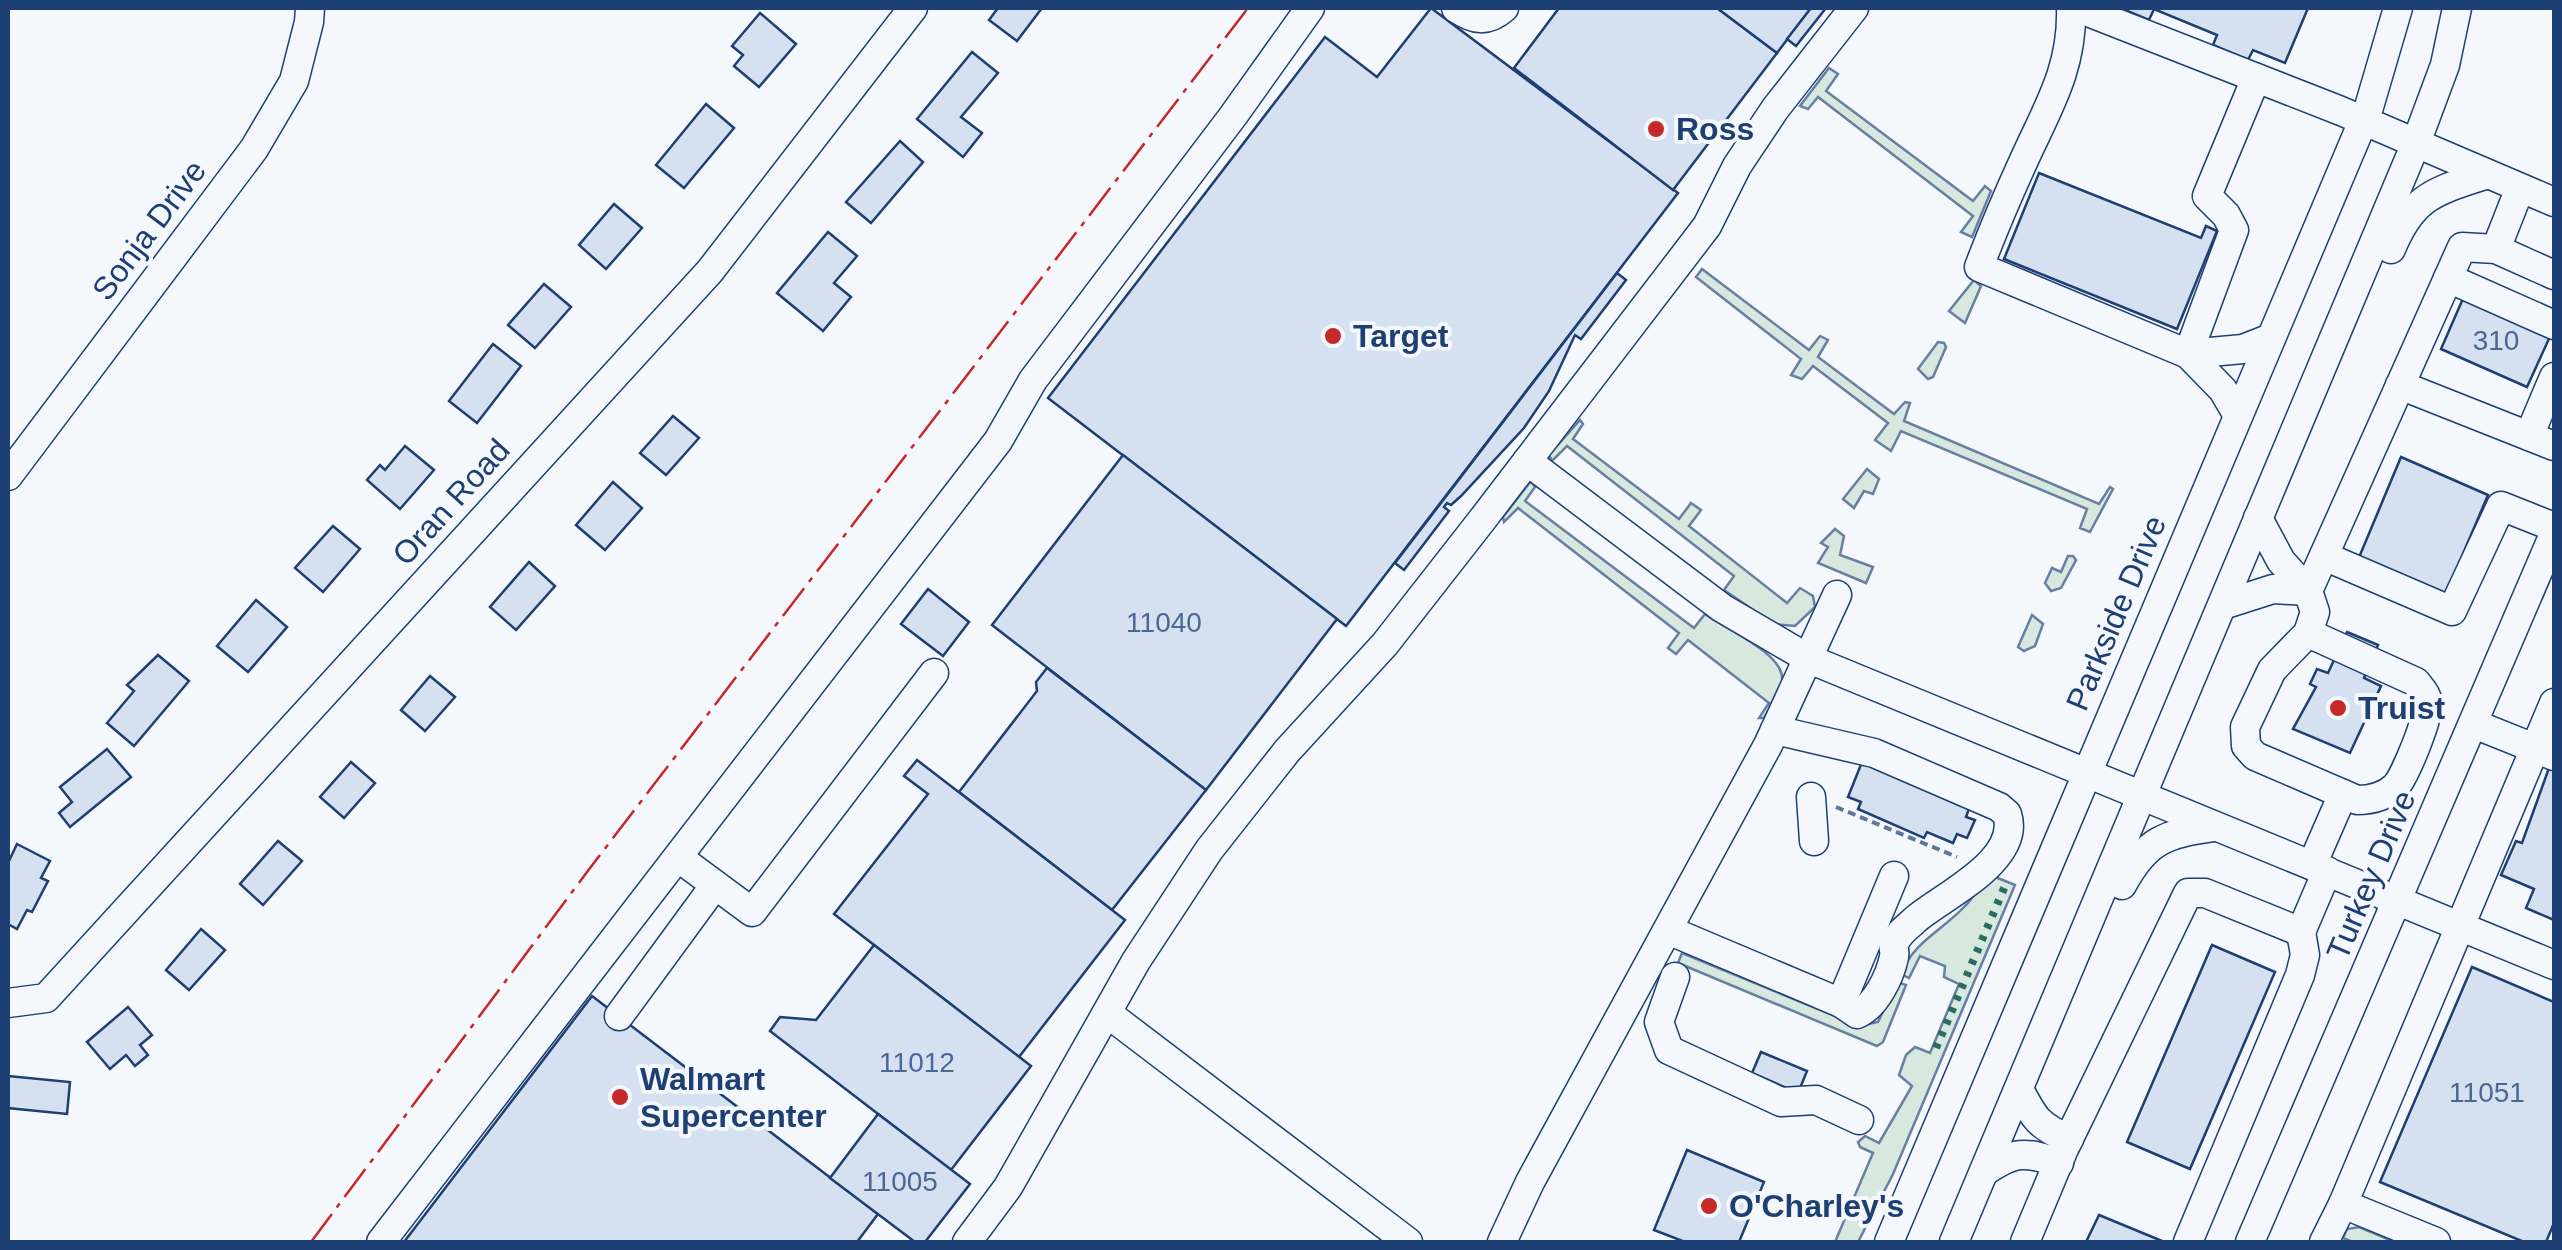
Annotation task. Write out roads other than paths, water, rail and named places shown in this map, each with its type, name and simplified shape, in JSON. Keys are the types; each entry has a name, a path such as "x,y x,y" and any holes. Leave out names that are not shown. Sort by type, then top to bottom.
{"street":[{"name":"Sonja Drive","path":"8,476 254,149 294,82 310,8"},
{"name":"Oran Road","path":"8,1002 46,998 710,271 913,8"},
{"path":"381,1242 998,441 1033,380 1310,8"},
{"path":"1456,8 1483,19 1504,8"},
{"path":"968,1242 1008,1187 1164,916 1228,823 1286,751 1384,644 1527,461 1707,226 1736,166 1854,8"},
{"path":"2237,414 2211,376 2188,354 1980,267 2010,190 2065,73 2075,8 2364,121 2554,202"},
{"name":"Parkside Drive","path":"1889,1242 2364,121 2398,8"},
{"path":"1954,1242 2416,143 2445,65 2457,8"},
{"path":"2188,354 2234,230 2226,214 2207,196 2256,78"},
{"path":"2350,300 2385,265 2400,229 2416,206 2450,186 2488,174"},
{"path":"2496,249 2520,188"},
{"path":"2308,591 2462,247 2496,249 2554,275"},
{"path":"2448,278 2554,325"},
{"path":"2188,354 2244,348 2271,338"},
{"path":"2542,441 2554,377"},
{"path":"2400,385 2542,441"},
{"path":"2542,441 2554,415"},
{"path":"1527,461 1722,608 1809,659 2554,965"},
{"path":"2324,556 2452,610 2501,506 2552,543"},
{"path":"2258,518 2281,560 2308,591 2315,612 2308,634 2272,670 2245,727 2246,746 2255,756 2357,800 2386,794 2402,778 2428,709 2426,696 2416,682 2308,634"},
{"name":"Turkey Drive","path":"2253,1242 2552,543"},
{"path":"2223,605 2273,588 2308,591"},
{"path":"1502,1242 1530,1182 1775,730 1837,596"},
{"path":"679,858 752,912 934,673"},
{"path":"2324,1242 2344,1204 2461,925 2545,752 2554,703"},
{"path":"2474,724 2545,752"},
{"path":"1668,930 1841,1003 1858,1014 1872,1006 1894,956 1904,952 1954,908 1974,878 1995,859 2009,828 2007,814 1999,808 1874,753 1775,730"},
{"path":"2412,750 2455,767"},
{"path":"2188,1242 2300,975 2305,955 2301,932 2343,794"},
{"path":"1811,797 1814,841"},
{"path":"2082,939 2141,854 2154,842 2180,832 2218,827"},
{"path":"1841,1003 1894,876"},
{"path":"619,1016 715,885"},
{"path":"2026,1242 2064,1151 2188,893 2205,893 2301,932"},
{"path":"1675,977 1659,1022 1669,1050 1781,1102 1816,1100 1859,1120"},
{"path":"1107,1013 1408,1242"},
{"path":"2019,1089 2034,1119 2064,1151"},
{"path":"1984,1172 2005,1157 2064,1151"},
{"path":"2344,1204 2436,1242"}],"place":[{"name":"Ross","path":"1656,129"},
{"name":"Target","path":"1333,336"},
{"name":"Truist","path":"2338,708"},
{"name":"Walmart Supercenter","path":"620,1097"},
{"name":"O'Charley's","path":"1709,1206"}]}
